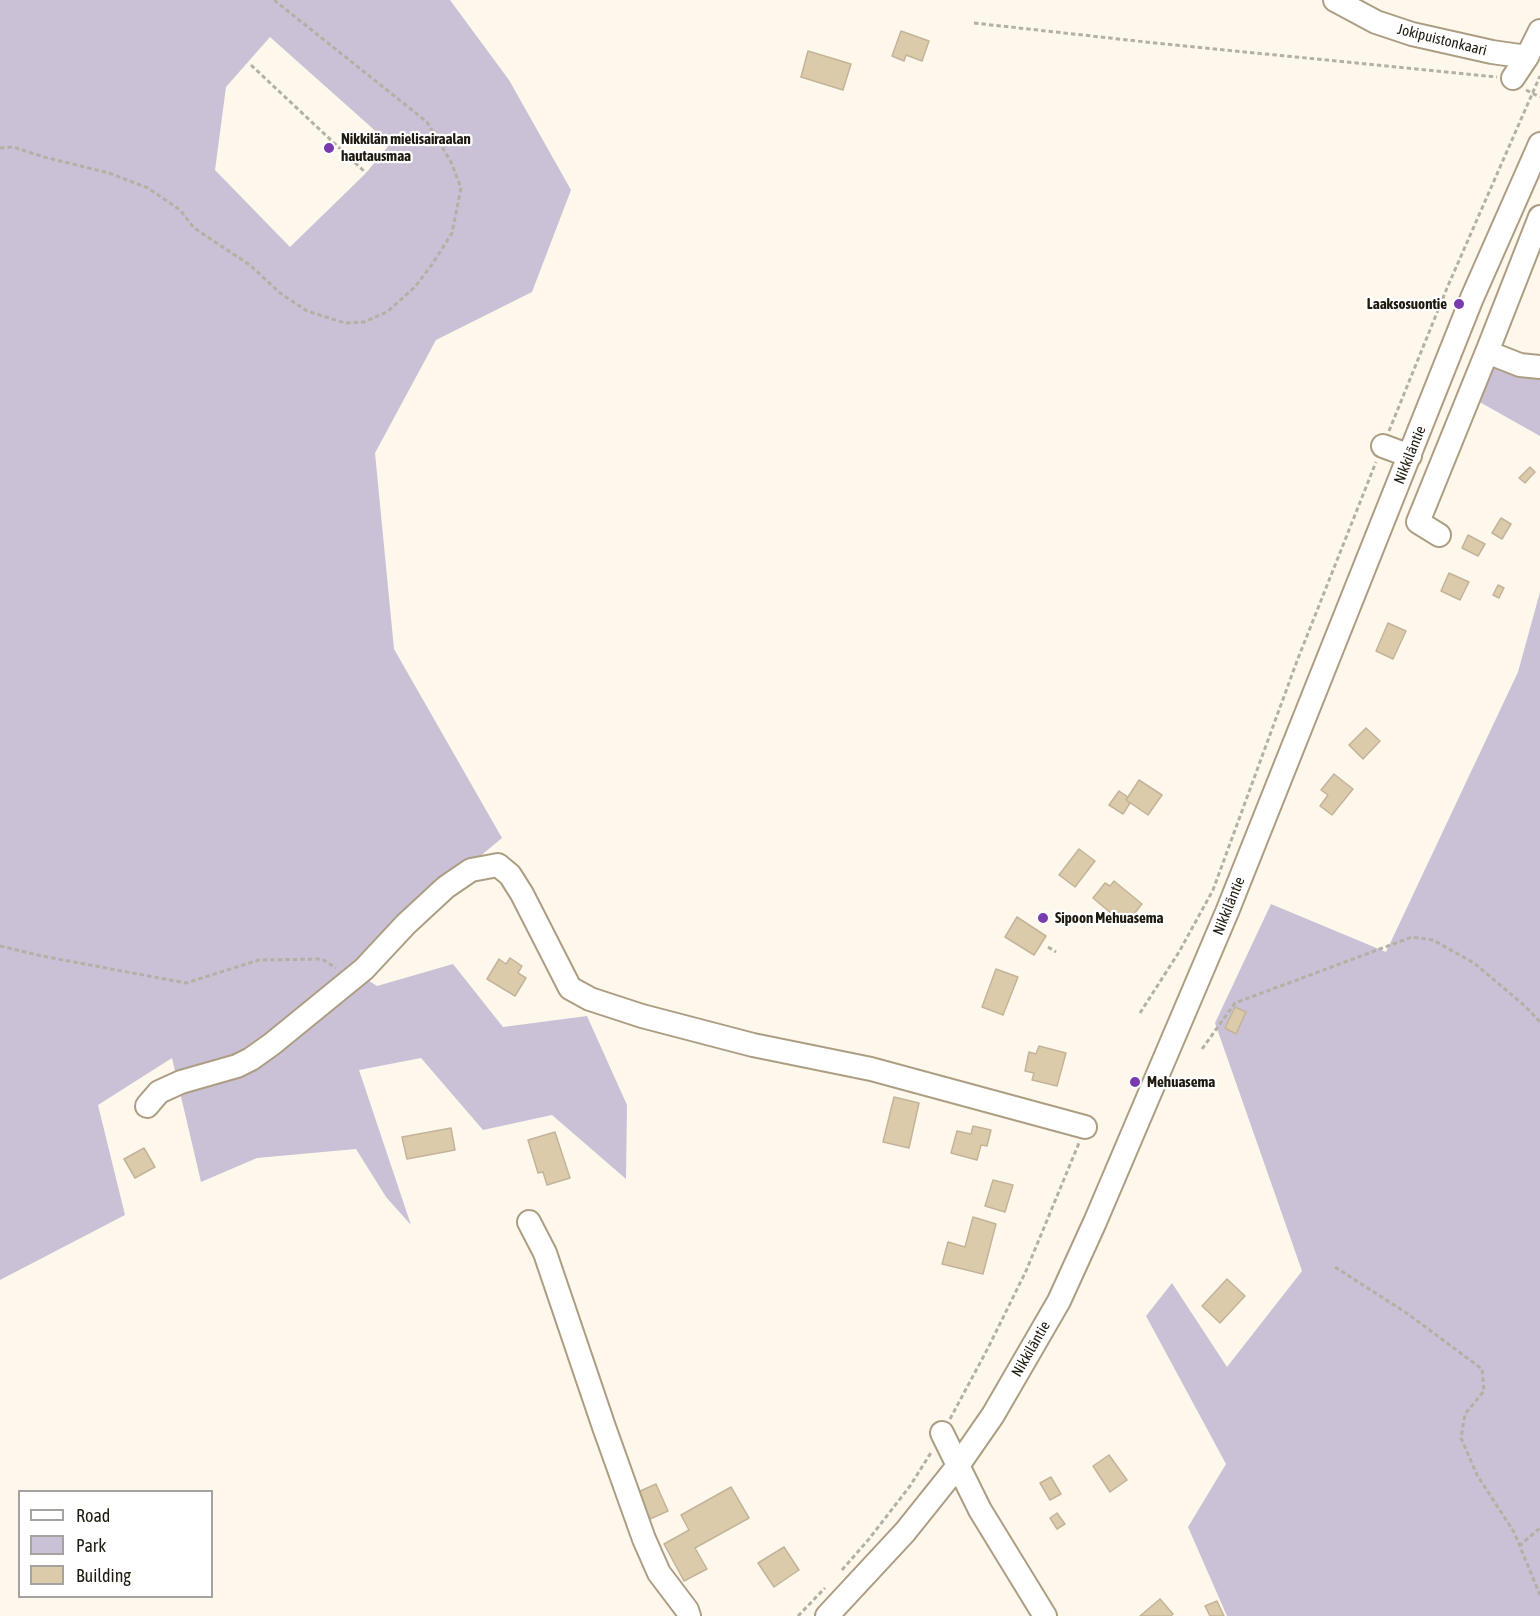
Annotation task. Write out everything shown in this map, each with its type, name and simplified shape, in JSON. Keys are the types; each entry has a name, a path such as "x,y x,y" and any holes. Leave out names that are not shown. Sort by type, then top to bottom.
{"street":[{"name":"Jokipuistonkaari","path":"1335,0 1376,22 1412,34 1492,52 1527,57"},
{"path":"1513,78 1540,31"},
{"name":"Nikkiläntie","path":"827,1616 905,1532 957,1467 993,1415 1059,1301 1227,912 1472,298 1540,144"},
{"path":"1439,535 1418,522 1540,217"},
{"path":"1487,352 1520,365 1540,367"},
{"path":"1383,446 1410,456"},
{"path":"147,1106 159,1092 181,1082 237,1066 251,1059 364,969 406,924 446,887 471,870 498,865 510,875 522,894 570,988 590,999 642,1016 742,1042 871,1069 1085,1127"},
{"path":"529,1222 545,1252 603,1427 644,1539 659,1573 689,1616"},
{"path":"942,1433 980,1510 1045,1616"}],"path":[{"path":"0,148 13,147 109,174 148,188 180,210 194,228 250,265 280,293 307,311 345,323 364,322 387,312 415,286 452,233 460,188 451,162 427,122 274,0"},
{"path":"974,23 1166,45 1513,78"},
{"path":"251,65 366,172"},
{"name":"Nikkiläntie","path":"1140,1013 1179,952 1213,890 1297,661 1383,446 1447,288 1540,76"},
{"path":"1532,94 1540,98"},
{"path":"1202,1049 1235,1003 1412,937 1433,939 1474,963 1525,1006 1540,1022"},
{"path":"0,946 42,957 186,982 259,960 322,959 353,978"},
{"path":"1048,948 1056,952"},
{"path":"840,1572 910,1486 942,1433 1026,1271 1085,1127"},
{"path":"1335,1267 1408,1314 1482,1369 1484,1391 1465,1414 1461,1438 1477,1475 1514,1532 1540,1595"},
{"path":"1519,1546 1540,1528"},
{"path":"798,1616 832,1581"}],"green space":[{"path":"0,0 450,0 509,80 571,190 532,292 436,340 375,453 394,649 502,838 347,967 377,986 453,964 503,1027 587,1016 627,1105 626,1179 552,1115 483,1130 421,1058 359,1070 411,1225 386,1197 356,1149 257,1158 201,1182 172,1058 98,1105 125,1215 0,1280","holes":["270,37 390,144 366,173 290,247 215,170 226,87"]},
{"path":"1492,354 1540,367 1540,436 1476,400"},
{"path":"1540,592 1540,1616 1227,1616 1188,1527 1226,1464 1146,1316 1172,1283 1227,1367 1302,1271 1215,1023 1271,904 1386,952 1518,672"}],"building":[{"path":"901,31 929,41 922,61 906,55 904,61 892,56"},
{"path":"808,51 851,64 843,90 801,77"},
{"path":"1530,467 1535,472 1525,483 1519,478"},
{"path":"1501,518 1511,524 1502,539 1492,533"},
{"path":"1468,535 1485,544 1478,556 1462,548"},
{"path":"1449,573 1469,582 1460,600 1441,591"},
{"path":"1498,585 1504,588 1499,598 1493,595"},
{"path":"1388,623 1406,631 1393,659 1376,651"},
{"path":"1366,728 1380,741 1363,759 1349,745"},
{"path":"1334,774 1353,789 1332,815 1320,806 1328,795 1321,790"},
{"path":"1139,780 1162,795 1148,815 1126,800"},
{"path":"1119,791 1128,797 1126,800 1130,803 1123,814 1109,805"},
{"path":"1079,849 1095,861 1075,887 1059,875"},
{"path":"1114,881 1142,904 1125,925 1093,898 1105,883 1110,886"},
{"path":"1017,917 1046,936 1034,955 1005,937"},
{"path":"510,958 522,966 518,973 526,978 515,996 487,979 499,959 506,964"},
{"path":"996,969 1018,977 1003,1015 982,1007"},
{"path":"1235,1007 1246,1012 1236,1034 1225,1028"},
{"path":"1039,1046 1066,1053 1057,1086 1032,1080 1034,1073 1025,1071 1029,1052 1036,1054"},
{"path":"894,1097 919,1103 909,1148 883,1142"},
{"path":"973,1126 991,1130 987,1146 981,1145 977,1160 951,1153 957,1131 971,1134"},
{"path":"451,1128 455,1150 407,1159 402,1137"},
{"path":"555,1132 570,1178 547,1185 543,1172 538,1173 528,1140"},
{"path":"144,1148 155,1167 135,1178 124,1159"},
{"path":"993,1180 1013,1185 1005,1212 985,1206"},
{"path":"973,1217 996,1224 983,1274 942,1264 948,1242 965,1247"},
{"path":"1227,1279 1245,1296 1220,1323 1202,1306"},
{"path":"1109,1455 1127,1480 1110,1492 1093,1466"},
{"path":"1051,1477 1061,1494 1050,1500 1040,1483"},
{"path":"656,1484 668,1511 650,1519 638,1492"},
{"path":"731,1487 749,1518 695,1548 707,1569 684,1581 664,1544 689,1530 681,1515"},
{"path":"1057,1513 1065,1524 1057,1529 1050,1518"},
{"path":"784,1547 799,1570 774,1587 758,1563"},
{"path":"1160,1599 1173,1614 1171,1616 1140,1616"},
{"path":"1217,1601 1224,1616 1210,1616 1205,1606"}],"place":[{"name":"Nikkilän mielisairaalan hautausmaa","path":"329,148"},
{"name":"Laaksosuontie","path":"1459,304"},
{"name":"Sipoon Mehuasema","path":"1043,918"},
{"name":"Mehuasema","path":"1135,1082"}]}
